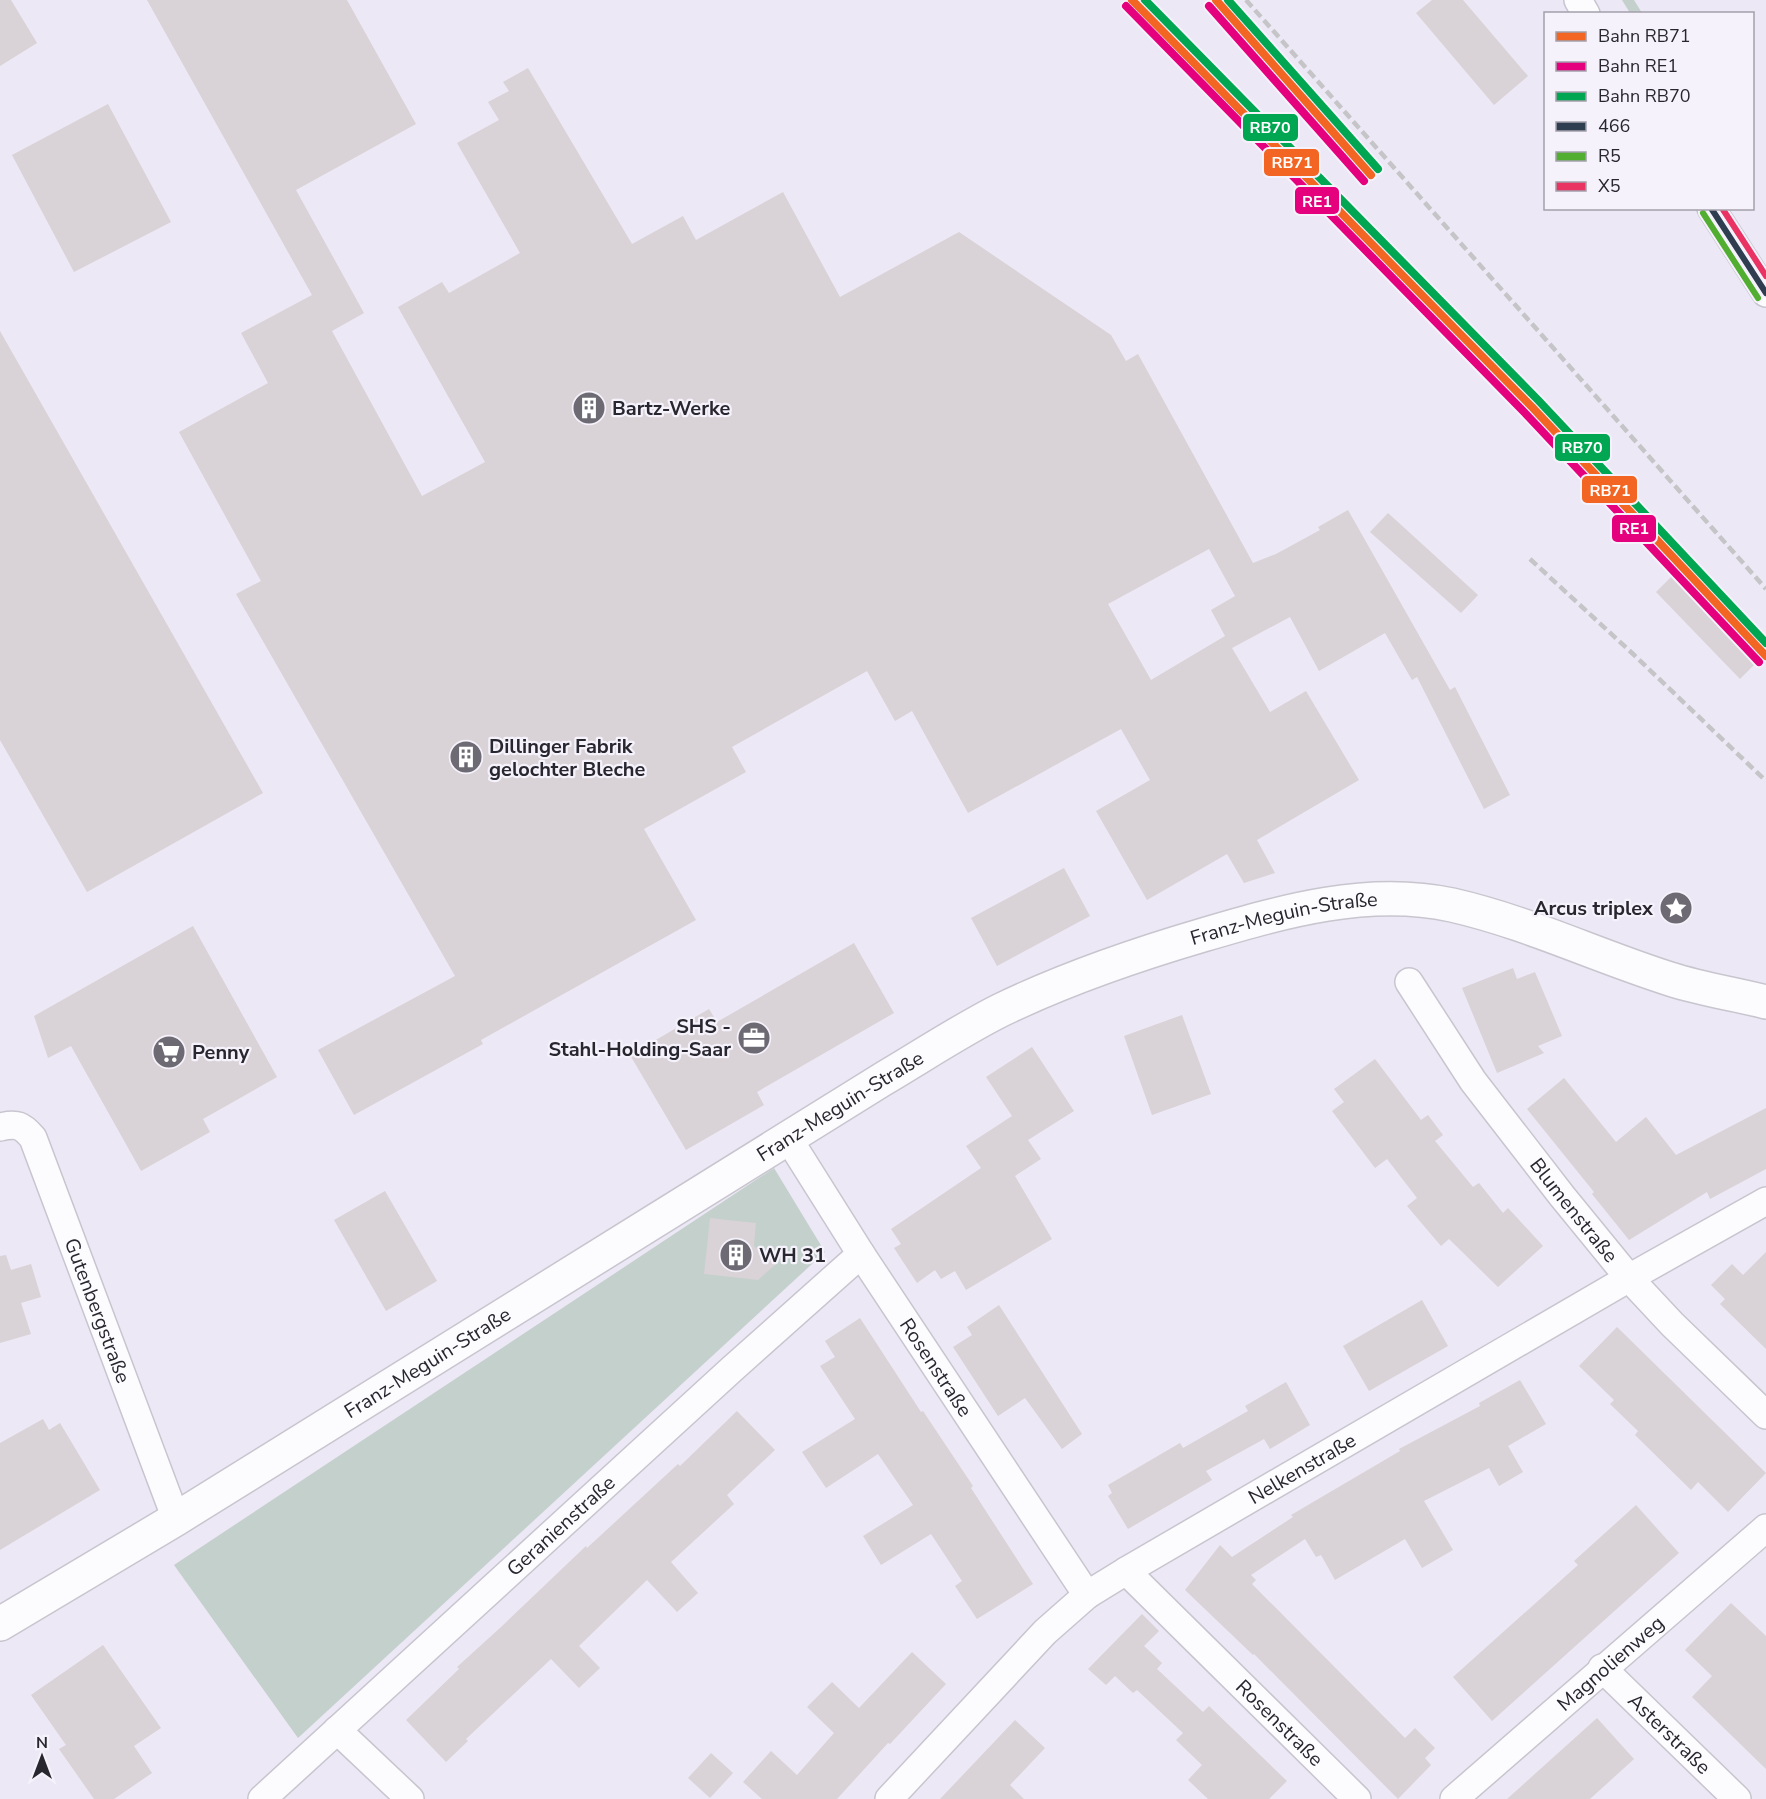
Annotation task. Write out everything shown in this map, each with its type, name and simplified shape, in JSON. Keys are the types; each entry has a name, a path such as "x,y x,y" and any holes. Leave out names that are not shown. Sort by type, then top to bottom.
{"street":[{"path":"1712,210 1766,293"},
{"name":"Franz-Meguin-Straße","path":"0,1624 177,1519 883,1079 1000,1011 1051,988 1160,948 1273,914 1336,903 1392,898 1451,905 1511,922 1672,980 1766,1002"},
{"name":"Blumenstraße","path":"1409,982 1473,1081 1562,1197 1629,1278 1672,1324 1766,1415"},
{"name":"Gutenbergstraße","path":"0,1127 14,1124 24,1126 33,1138 177,1519"},
{"name":"Rosenstraße","path":"788,1138 861,1254 1087,1595"},
{"name":"Nelkenstraße","path":"889,1799 1045,1632 1087,1595 1629,1278 1766,1202"},
{"name":"Geranienstraße","path":"262,1799 861,1254"},
{"name":"Magnolienweg","path":"1454,1799 1602,1668 1766,1528"},
{"name":"Rosenstraße","path":"1126,1571 1357,1799"},
{"name":"Asterstraße","path":"1602,1668 1737,1799"},
{"path":"337,1730 410,1799"}],"shaded area":[{"path":"1622,0 1634,0 1641,12 1629,12"},
{"path":"774,1168 825,1252 298,1738 174,1565"}],"building":[{"path":"0,0 11,0 37,43 0,66"},
{"path":"147,0 347,0 416,124 296,190 364,313 332,331 422,496 485,462 398,307 442,282 449,293 520,253 457,143 499,120 488,102 509,91 503,82 528,68 632,244 683,216 696,240 783,192 840,297 959,232 1111,335 1126,361 1138,354 1253,563 1276,554 1320,530 1318,527 1348,510 1450,690 1455,687 1510,795 1484,809 1417,677 1412,680 1385,633 1319,671 1290,617 1232,648 1270,712 1306,691 1359,780 1257,840 1275,873 1244,883 1227,854 1147,900 1096,811 1150,780 1121,729 968,813 912,711 895,721 867,671 732,747 746,772 644,829 696,920 481,1040 483,1044 354,1115 318,1050 455,976 236,594 261,581 179,432 268,383 241,333 312,295","holes":["1209,549 1235,596 1211,610 1225,636 1151,680 1108,604"]},
{"path":"1432,0 1463,0 1528,76 1494,105 1416,13"},
{"path":"108,104 171,222 74,272 12,155"},
{"path":"0,331 263,793 87,892 0,740"},
{"path":"1388,513 1478,595 1461,613 1370,532"},
{"path":"1673,575 1757,662 1740,679 1656,592"},
{"path":"1064,868 1090,916 997,966 971,918"},
{"name":"Penny","path":"193,926 277,1077 203,1119 210,1132 141,1171 71,1046 48,1058 34,1016"},
{"name":"SHS - Stahl-Holding-Saar","path":"854,943 894,1013 757,1092 764,1105 686,1150 630,1055 709,1009 717,1022"},
{"path":"1513,968 1517,979 1535,972 1562,1036 1538,1046 1544,1053 1497,1073 1462,988"},
{"path":"1182,1015 1211,1094 1152,1115 1124,1036"},
{"path":"1032,1047 1074,1111 1028,1140 1041,1159 1015,1176 1052,1239 966,1290 955,1271 941,1279 935,1270 917,1283 894,1248 901,1244 891,1229 981,1168 966,1146 1012,1116 986,1077"},
{"path":"1375,1059 1421,1120 1428,1115 1443,1135 1435,1141 1473,1187 1479,1183 1503,1213 1508,1208 1543,1246 1498,1287 1449,1239 1441,1246 1407,1206 1417,1198 1387,1159 1375,1168 1332,1111 1344,1102 1334,1089"},
{"path":"1564,1078 1616,1142 1646,1117 1676,1155 1766,1108 1766,1169 1710,1199 1707,1192 1629,1240 1592,1194 1594,1192 1527,1109"},
{"path":"385,1191 437,1281 386,1311 334,1220"},
{"name":"WH 31","path":"710,1218 756,1223 754,1246 776,1264 758,1280 704,1274"},
{"path":"1766,1252 1766,1349 1720,1304 1725,1299 1711,1285 1732,1264 1743,1275"},
{"path":"6,1255 11,1270 31,1264 41,1297 21,1303 31,1334 0,1343 0,1256"},
{"path":"1422,1300 1448,1346 1369,1391 1343,1346"},
{"path":"999,1305 1082,1434 1062,1449 1025,1398 998,1416 953,1347 972,1335 967,1327"},
{"path":"860,1318 921,1412 923,1411 973,1486 971,1488 1033,1584 977,1619 955,1586 962,1581 931,1534 881,1565 863,1536 913,1505 878,1454 826,1488 802,1452 855,1419 820,1366 835,1357 825,1341"},
{"path":"1617,1327 1766,1473 1728,1512 1698,1482 1691,1490 1635,1435 1638,1431 1610,1404 1614,1400 1579,1366"},
{"path":"1520,1380 1546,1424 1508,1446 1523,1472 1499,1486 1489,1468 1424,1501 1453,1550 1422,1568 1405,1539 1335,1580 1321,1555 1316,1557 1305,1539 1251,1575 1256,1580 1252,1584 1405,1738 1415,1728 1435,1748 1425,1758 1431,1765 1398,1799 1254,1654 1185,1590 1220,1545 1232,1557 1293,1517 1291,1515 1400,1451 1399,1449 1480,1406 1479,1403"},
{"path":"1286,1382 1310,1425 1270,1449 1264,1439 1206,1471 1212,1480 1128,1529 1108,1496 1112,1493 1108,1485 1180,1443 1183,1448 1248,1411 1245,1406"},
{"path":"737,1411 775,1450 727,1495 734,1504 671,1562 698,1593 677,1612 647,1580 579,1646 600,1668 579,1688 551,1659 466,1739 468,1741 446,1762 406,1720 459,1669 457,1667 586,1546 587,1548 678,1464 680,1466"},
{"path":"43,1419 49,1430 60,1423 100,1490 0,1550 0,1443"},
{"path":"1636,1505 1679,1553 1492,1721 1453,1677 1578,1565 1574,1561"},
{"path":"1731,1603 1766,1636 1766,1769 1692,1697 1712,1676 1685,1650"},
{"path":"1142,1614 1159,1631 1144,1646 1162,1663 1157,1669 1203,1712 1209,1706 1287,1781 1269,1799 1208,1799 1188,1780 1202,1765 1176,1740 1183,1733 1137,1690 1133,1693 1115,1676 1106,1685 1088,1669"},
{"path":"103,1645 161,1728 134,1746 152,1773 114,1799 94,1799 59,1749 66,1745 31,1695"},
{"path":"912,1652 946,1684 837,1799 762,1799 743,1782 771,1751 797,1775 834,1733 807,1707 832,1682 859,1708"},
{"path":"1597,1718 1634,1759 1590,1799 1507,1799"},
{"path":"1015,1720 1045,1748 1010,1785 1024,1799 940,1799"},
{"path":"711,1753 733,1773 710,1798 688,1778"}],"railway":[{"path":"1246,0 1766,589"},
{"path":"1530,559 1766,781"}],"rail line":[{"name":"RB71","path":"1132,0 1532,407 1766,656"},
{"name":"RB70","path":"1145,0 1538,400 1766,643"},
{"name":"RB71","path":"1216,0 1371,175"},
{"name":"RB70","path":"1228,0 1378,169"},
{"name":"RE1","path":"1126,6 1525,413 1759,662"},
{"name":"RE1","path":"1209,6 1364,181"}],"transit line":[{"name":"466","path":"1712,210 1766,293"},
{"name":"X5","path":"1723,210 1766,276"},
{"name":"R5","path":"1703,213 1758,298"}],"place":[{"name":"Bartz-Werke","path":"589,408"},
{"name":"Dillinger Fabrik gelochter Bleche","path":"466,757"},
{"name":"Arcus triplex","path":"1676,908"},
{"name":"SHS - Stahl-Holding-Saar","path":"754,1038"},
{"name":"Penny","path":"169,1052"},
{"name":"WH 31","path":"736,1255"}]}
